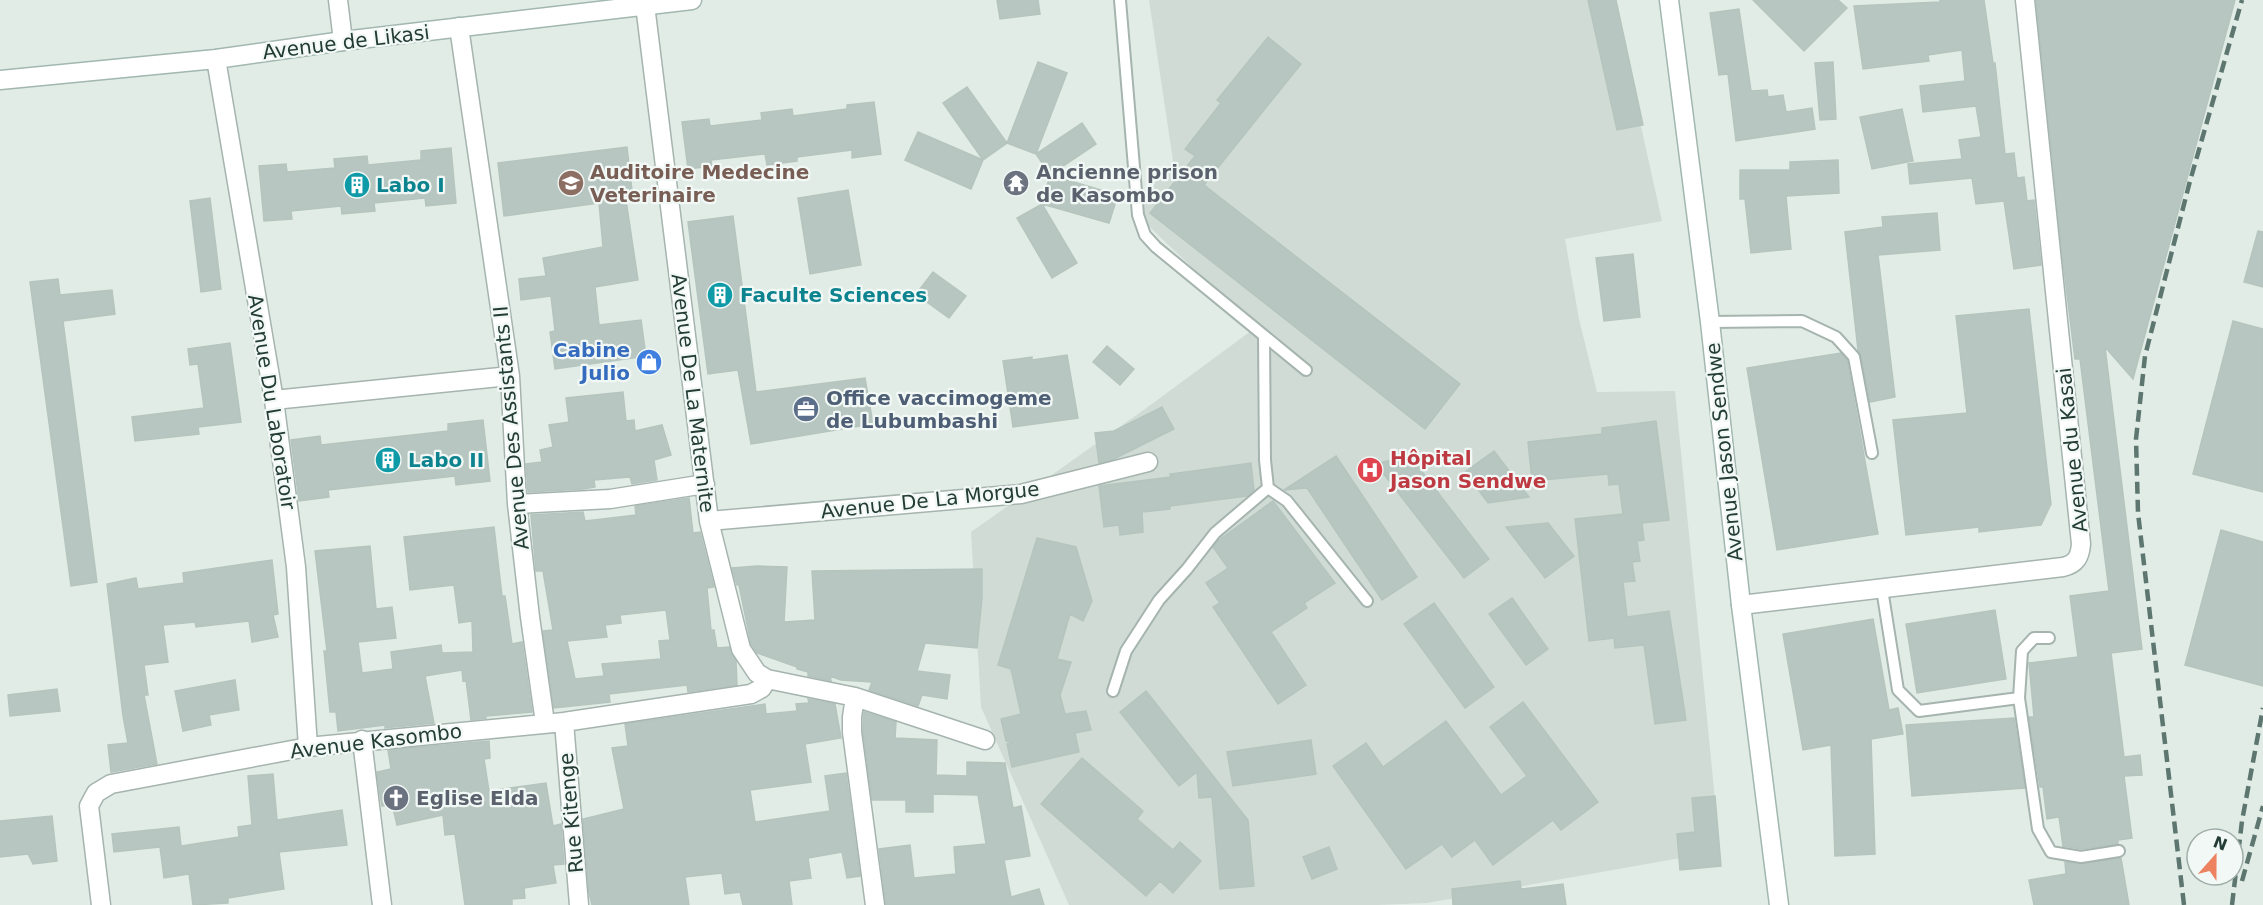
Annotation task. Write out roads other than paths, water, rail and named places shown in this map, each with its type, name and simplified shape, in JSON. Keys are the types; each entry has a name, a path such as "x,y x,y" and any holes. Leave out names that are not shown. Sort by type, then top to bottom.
{"street":[{"path":"338,0 343,41"},
{"name":"Avenue de Likasi","path":"0,80 216,59 343,41 692,0"},
{"name":"Avenue Jason Sendwe","path":"1669,0 1710,322 1741,605 1779,905"},
{"name":"Avenue du Kasai","path":"1741,605 2063,567 2077,561 2080,553 2080,533 2025,0"},
{"name":"Avenue De La Maternite","path":"645,5 709,521 741,649 757,673 767,679"},
{"name":"Avenue Des Assistants II","path":"459,27 510,376 517,504 545,723"},
{"name":"Avenue Du Laboratoir","path":"216,59 274,400 296,567 308,747"},
{"path":"274,400 510,376"},
{"name":"Avenue De La Morgue","path":"709,521 1021,494 1148,462"},
{"path":"517,504 610,499 705,484"},
{"path":"767,679 855,697 985,740"},
{"name":"Avenue Kasombo","path":"101,905 89,806 96,793 111,784 308,747 564,722 751,694 762,688 767,679"},
{"path":"855,697 852,732 874,905"},
{"name":"Rue Kitenge","path":"564,722 579,905"},
{"path":"362,740 382,905"}],"lane":[{"path":"1120,0 1138,215 1146,235 1156,247 1306,370"},
{"path":"1710,322 1802,321 1836,337 1854,357 1872,453"},
{"path":"1264,336 1265,460 1269,488 1287,501 1367,600"},
{"path":"1113,691 1126,651 1158,600 1187,569 1215,533 1269,488"},
{"path":"1882,589 1898,690 1919,711 2019,698"},
{"path":"2049,638 2034,638 2022,651 2019,698 2038,829 2051,852 2081,857 2119,851"}],"railway":[{"path":"2184,905 2138,513 2136,439 2145,356 2190,181 2242,0"},
{"path":"2232,905 2242,821 2263,708"},
{"path":"2245,870 2263,806"}],"place":[{"name":"Auditoire Medecine Veterinaire","path":"571,183"},
{"name":"Ancienne prison de Kasombo","path":"1016,183"},
{"name":"Labo I","path":"357,185"},
{"name":"Faculte Sciences","path":"720,295"},
{"name":"Cabine Julio","path":"649,362"},
{"name":"Office vaccimogeme de Lubumbashi","path":"806,409"},
{"name":"Labo II","path":"388,460"},
{"name":"Hôpital Jason Sendwe","path":"1370,470"},
{"name":"Eglise Elda","path":"396,798"}]}
